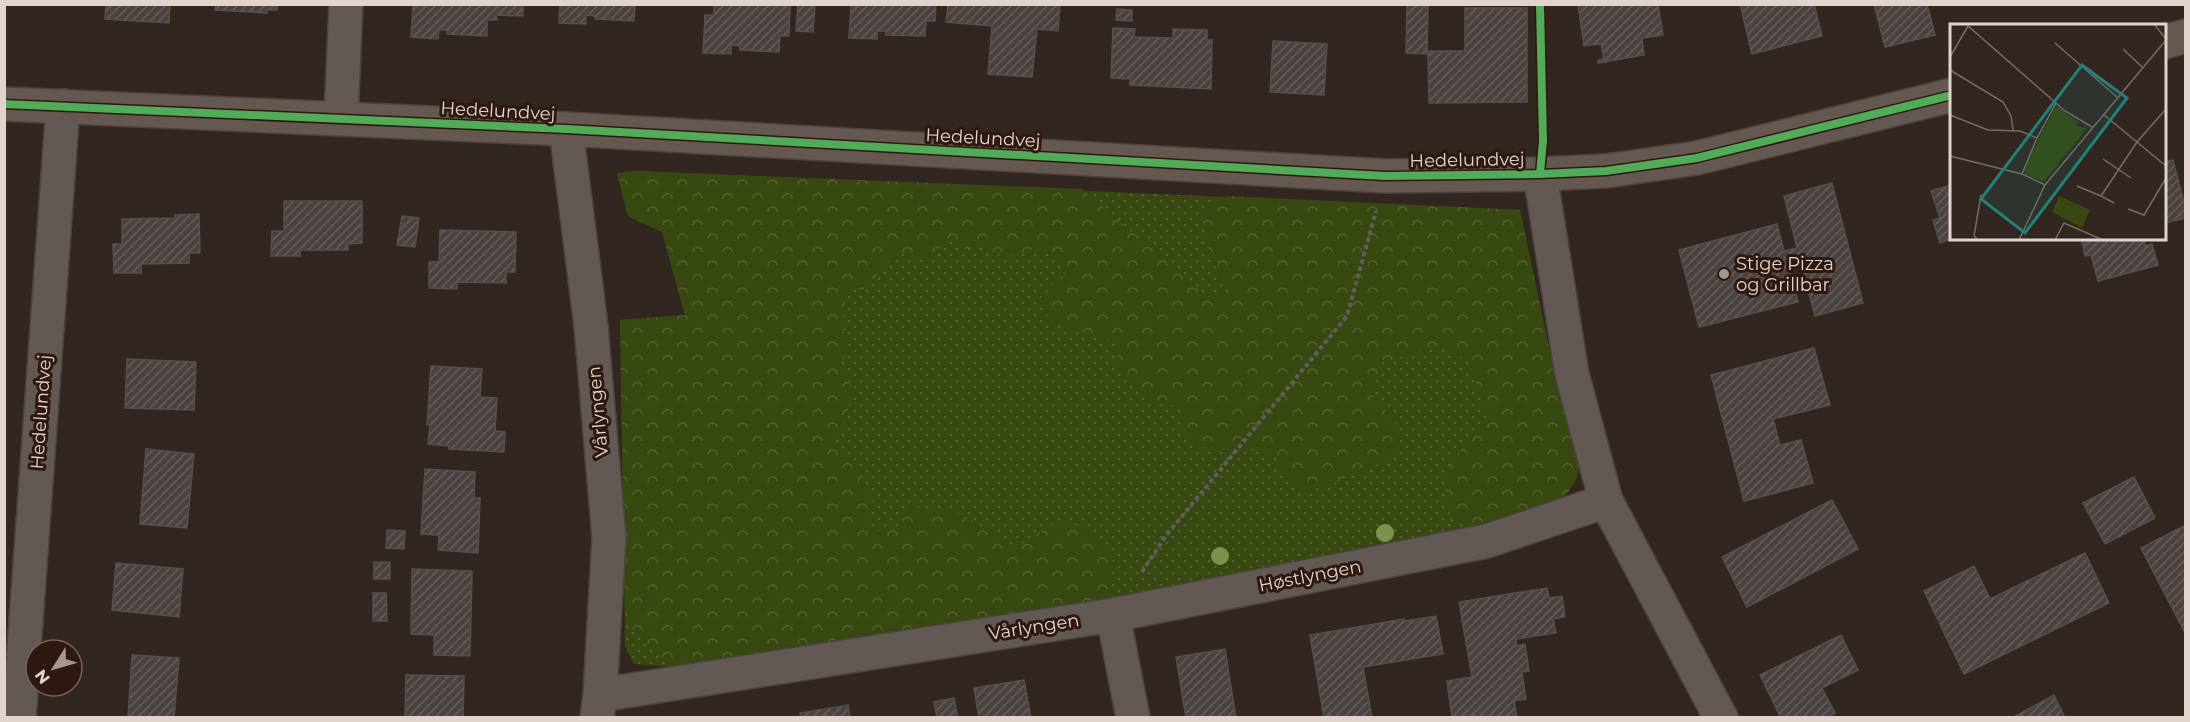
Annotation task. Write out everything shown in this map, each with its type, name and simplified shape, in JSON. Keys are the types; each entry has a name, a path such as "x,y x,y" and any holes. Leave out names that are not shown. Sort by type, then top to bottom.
{"street":[{"path":"341,118 346,4"},
{"path":"2166,41 2186,36"},
{"name":"Hedelundvej","path":"4,104 566,129 1385,176 1606,171 1697,158 1950,95"},
{"name":"Hedelundvej","path":"20,717 63,106"},
{"name":"Vårlyngen","path":"566,129 591,326 609,538 598,706 1113,615"},
{"path":"1540,174 1572,374 1606,501 1721,717"},
{"name":"Høstlyngen","path":"1113,615 1487,541 1606,501"},
{"path":"1113,615 1133,717"}],"path":[{"path":"1113,615 1166,537 1347,316 1385,176"}],"green space":[{"path":"637,171 1520,210 1549,348 1580,463 1576,480 1566,495 1483,526 1111,600 670,667 634,664 625,646 620,320 685,315 662,232 628,216 617,173"},
{"path":"637,171 1082,189 1207,297 1230,293 1209,256 1200,209 1228,196 1520,210 1549,348 1580,463 1576,480 1566,495 1483,526 1451,522 1445,490 1451,461 1488,421 1469,361 1437,346 1381,363 1372,398 1395,421 1401,439 1391,459 1327,486 1305,491 1280,473 1276,456 1254,450 1214,450 1194,445 1184,428 1184,407 1157,403 1134,389 1118,364 1115,342 1051,322 1038,300 1070,267 1037,248 1006,257 978,245 966,250 950,240 926,260 899,252 863,290 851,290 842,310 850,351 840,362 852,387 847,419 830,440 853,465 873,501 868,533 897,526 913,506 951,509 994,533 1015,549 1031,537 1059,522 1087,527 1113,560 1111,600 670,667 626,623 620,320 685,315 662,232 628,216 617,173"}],"building":[{"path":"106,4 170,4 169,23 105,19"},
{"path":"216,4 278,4 277,10 267,10 267,13 215,10"},
{"path":"413,4 523,4 523,16 496,15 497,20 487,20 487,36 447,34 447,30 439,30 438,39 411,37"},
{"path":"560,4 644,4 635,5 634,21 595,19 595,16 586,15 586,24 559,23"},
{"path":"714,4 790,4 789,36 780,36 779,52 740,50 740,46 731,45 731,54 703,53 705,15 714,15"},
{"path":"798,4 815,4 813,32 796,31"},
{"path":"851,4 936,4 935,21 926,21 925,36 886,35 886,31 877,31 877,39 849,38"},
{"path":"948,4 1060,4 1058,31 1037,29 1032,77 988,74 992,26 946,22"},
{"path":"1407,4 1428,4 1427,54 1406,53"},
{"path":"1578,4 1658,4 1663,35 1642,38 1644,55 1598,63 1598,60 1604,59 1601,44 1584,46"},
{"path":"1740,4 1814,4 1822,36 1752,54"},
{"path":"1874,4 1927,4 1935,35 1885,47"},
{"path":"1465,8 1527,8 1527,102 1429,103 1428,51 1465,51"},
{"path":"1117,9 1132,10 1132,21 1116,20"},
{"path":"1113,28 1135,29 1134,37 1173,38 1173,29 1207,30 1207,40 1212,40 1211,89 1130,85 1130,79 1111,78"},
{"path":"1273,41 1327,44 1324,95 1270,92"},
{"path":"2173,160 2186,218 2166,223 2166,162"},
{"path":"1832,183 1863,303 1815,316 1801,264 1789,267 1798,302 1699,327 1679,250 1777,224 1784,251 1797,248 1784,196"},
{"path":"1950,186 1950,239 1940,243 1933,220 1940,218 1931,191"},
{"path":"284,201 362,201 362,243 348,244 348,250 300,250 300,256 271,256 272,231 284,231"},
{"path":"199,214 200,253 189,253 189,263 141,264 141,273 114,273 113,244 122,244 122,219 175,218 175,215"},
{"path":"402,216 419,218 415,247 397,245"},
{"path":"440,230 516,232 515,272 506,272 506,283 457,282 457,289 429,288 429,262 439,262"},
{"path":"2081,240 2144,240 2145,246 2152,244 2158,265 2098,281 2091,255 2085,256"},
{"path":"1814,348 1830,405 1773,419 1780,445 1801,440 1813,483 1744,501 1711,375"},
{"path":"127,359 196,362 194,410 125,408"},
{"path":"431,366 482,369 480,397 497,398 495,431 505,432 504,452 449,449 449,446 428,444"},
{"path":"146,449 194,454 187,528 140,524"},
{"path":"425,469 475,472 474,498 480,498 478,553 438,550 439,535 421,534"},
{"path":"2134,477 2155,518 2105,544 2083,503"},
{"path":"1832,500 1858,549 1747,607 1722,557"},
{"path":"2186,525 2186,635 2141,548"},
{"path":"387,530 405,531 404,549 386,548"},
{"path":"2085,553 2109,603 1964,674 1924,591 1974,566 1990,599"},
{"path":"374,562 390,562 390,579 374,579"},
{"path":"116,563 183,569 179,617 112,610"},
{"path":"412,569 472,571 470,656 434,655 434,635 411,634"},
{"path":"1547,588 1549,598 1562,596 1565,617 1553,619 1556,633 1516,639 1517,646 1525,644 1529,671 1522,672 1526,699 1514,701 1517,718 1452,718 1447,681 1472,677 1459,602"},
{"path":"373,593 386,593 387,621 373,621"},
{"path":"1436,616 1443,654 1363,667 1372,718 1324,718 1310,635 1404,619 1405,621"},
{"path":"1841,635 1858,670 1822,688 1835,713 1827,718 1781,718 1760,675"},
{"path":"1225,649 1236,718 1186,718 1176,657"},
{"path":"132,655 179,658 174,718 128,718"},
{"path":"406,675 464,676 463,718 405,718"},
{"path":"1024,680 1031,718 979,718 974,688"},
{"path":"2054,695 2065,718 2012,718"},
{"path":"954,698 958,718 937,718 934,702"},
{"path":"848,705 850,718 801,718 800,713"}],"cycle path":[{"path":"1540,4 1543,141 1540,174"},
{"path":"4,104 566,129 1385,176 1606,171 1697,158 1950,95"}],"place":[{"name":"Stige Pizza og Grillbar","path":"1724,274"}]}
